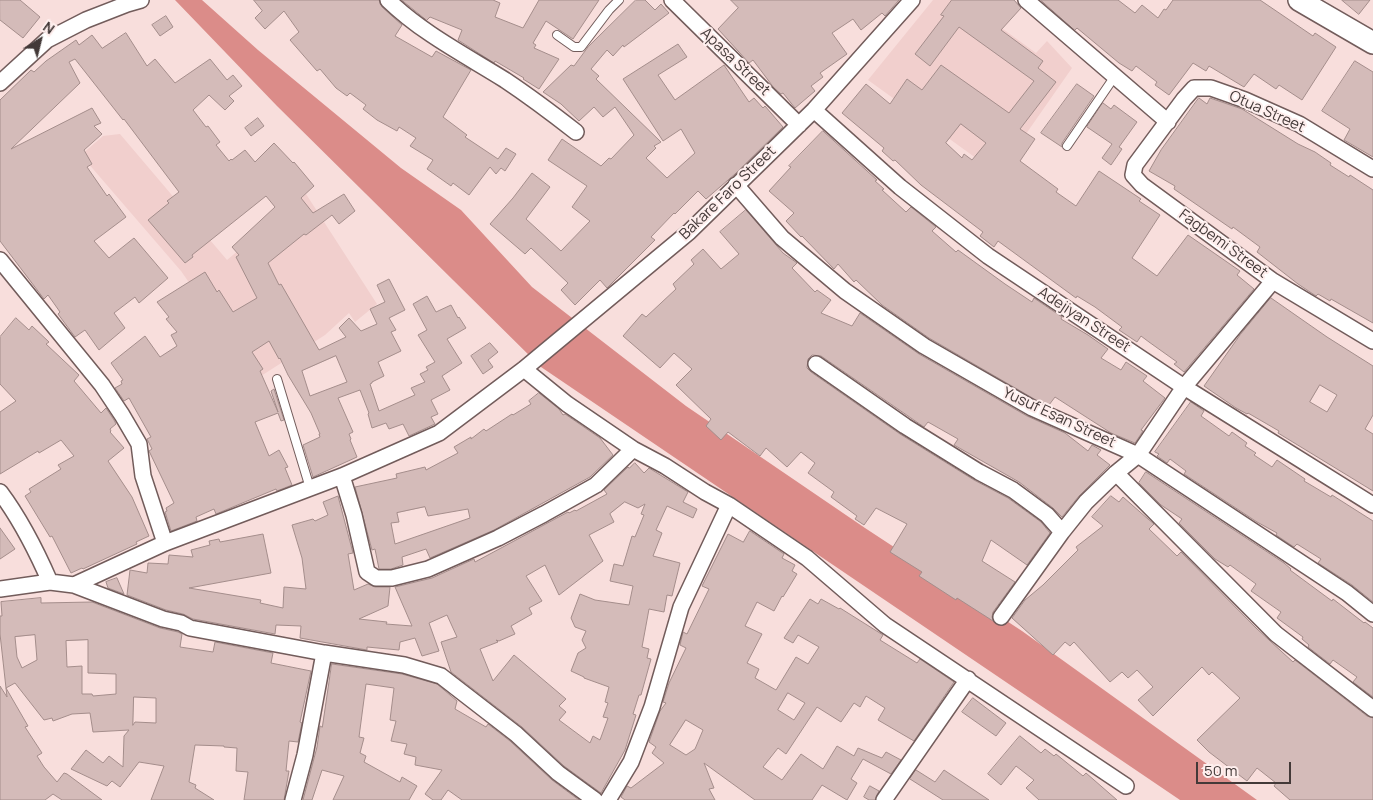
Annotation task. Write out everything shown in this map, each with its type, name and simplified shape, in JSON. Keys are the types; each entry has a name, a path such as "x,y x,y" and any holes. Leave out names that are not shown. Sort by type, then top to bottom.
{"main road":[{"path":"1299,0 1373,43"},
{"path":"1317,0 1373,34"}],"street":[{"path":"0,83 47,40 86,20 142,0"},
{"path":"388,0 401,13 428,32 465,57 505,80 546,108 576,132"},
{"name":"Apasa Street","path":"672,0 799,125"},
{"name":"Bakare Faro Street","path":"74,585 165,544 342,476 439,433 525,368 689,232 814,110 912,0"},
{"path":"1026,0 1168,122"},
{"name":"Otua Street","path":"1168,122 1194,88 1211,88 1245,100 1299,124 1373,169"},
{"name":"Adejiyan Street","path":"814,110 900,187 988,256 1184,386 1373,506"},
{"name":"Fagbemi Street","path":"1168,122 1135,165 1133,175 1142,185 1273,281 1373,341"},
{"name":"Yusuf Esan Street","path":"736,185 782,238 845,291 924,346 1032,408 1138,454 1347,592 1373,614"},
{"path":"0,260 102,385 139,444 143,476 165,544"},
{"path":"1001,617 1086,502 1116,472 1138,454 1184,386 1273,281"},
{"path":"816,364 905,426 979,472 1013,490 1046,515 1062,532"},
{"path":"525,368 568,404 633,450 664,466 728,505 807,558 885,625 1126,786"},
{"path":"342,476 354,515 367,572 376,578 392,578 428,569 498,538 544,514 596,485 633,450"},
{"path":"1116,472 1276,634 1373,709"},
{"path":"0,492 33,543 50,582"},
{"path":"608,800 631,762 652,707 681,607 728,505"},
{"path":"0,589 50,582 74,585 163,619 181,623 190,628 324,653 404,665 441,676 516,734 558,773 595,800"},
{"path":"293,800 324,653"},
{"path":"884,800 968,679"}],"lane":[{"path":"557,35 574,48 581,47 619,0"},
{"path":"1067,146 1115,76"},
{"path":"277,379 310,488"}],"shaded area":[{"path":"175,0 202,0 258,50 401,168 461,210 532,287 686,406 865,528 1022,631 1257,800 1180,800 541,367 277,106"},
{"path":"933,0 963,0 1036,53 1047,41 1072,68 998,174 868,80"},
{"path":"120,134 227,260 306,194 377,304 355,322 349,313 325,335 250,383 218,324 181,271 81,155 103,136"}],"building":[{"path":"0,0 20,0 40,17 23,38 0,20"},
{"path":"254,0 379,0 382,7 402,25 395,36 432,57 436,51 471,70 443,117 467,135 465,137 498,159 506,148 516,154 505,171 501,168 496,174 490,167 469,195 453,183 451,186 427,169 433,160 410,146 416,138 399,127 397,131 377,120 363,109 366,105 350,93 347,96 336,88 320,69 317,71 290,40 299,32 284,11 265,29 255,18 262,11"},
{"path":"402,0 493,0 500,3 495,17 523,28 539,0 599,0 573,39 546,21 533,43 536,45 534,48 559,59 539,89 524,78 495,61 494,63 458,40 462,30 430,17 427,20"},
{"path":"636,0 645,0 655,10 661,4 669,13 624,47 623,45 613,56 607,50 591,69 599,76 596,79 661,142 654,146 656,148 646,158 667,178 695,153 681,129 663,141 623,79 678,44 687,57 658,75 675,100 724,65 749,102 754,98 763,108 765,106 783,127 735,174 706,199 698,191 651,237 655,240 607,288 600,280 575,305 561,290 568,283 531,248 525,254 490,224 532,173 550,187 526,219 561,251 590,221 572,207 587,186 548,160 562,139 601,166 609,158 611,159 634,135 615,107 603,117 594,107 579,121 561,104 543,92 571,65 574,66 588,47"},
{"path":"731,0 899,0 885,16 882,13 861,30 853,19 832,33 847,54 820,73 823,77 811,86 815,91 795,108 783,93 781,94 774,88 753,60 749,63 718,29 738,8"},
{"path":"952,0 1014,0 1021,8 1001,30 1043,61 1038,68 1056,82 1020,129 1035,139 1020,161 1058,189 1056,192 1076,206 1099,171 1141,199 1139,201 1160,215 1132,258 1157,276 1188,235 1240,271 1237,275 1254,289 1184,372 1174,364 1177,362 1141,336 1137,342 1119,330 1122,327 1095,307 1077,296 1076,298 998,241 994,247 980,236 983,232 921,185 895,160 893,161 882,151 884,148 842,113 866,84 890,104 907,79 922,90 941,65 1009,113 1034,81 959,27 930,66 915,54 944,16 941,15","holes":["961,124 986,143 972,160 964,154 962,158 946,143"]},
{"path":"1041,0 1118,0 1135,13 1142,5 1158,18 1173,0 1260,0 1313,36 1315,33 1336,47 1302,100 1279,85 1276,89 1254,74 1244,87 1209,66 1206,71 1193,63 1169,95 1155,85 1157,82 1136,66 1132,71 1119,63 1077,28 1075,30"},
{"path":"1342,0 1370,0 1359,14"},
{"path":"166,16 173,27 160,36 152,25"},
{"path":"126,33 147,66 155,59 175,83 210,59 227,80 233,75 242,86 229,96 234,101 225,110 209,95 193,110 220,142 216,145 229,161 245,150 255,162 274,143 294,162 314,186 301,198 313,213 344,194 355,211 339,224 332,215 306,235 304,234 268,263 279,285 281,284 319,350 346,337 339,328 349,318 361,331 377,324 370,309 385,302 377,285 389,279 405,310 389,318 396,330 391,332 401,351 378,362 384,376 370,384 379,411 415,395 411,388 425,382 420,374 428,370 426,367 435,362 418,335 427,330 413,304 427,296 436,312 451,305 466,328 447,339 462,363 442,376 450,390 431,400 438,414 431,417 435,424 409,436 403,424 389,429 386,423 372,428 369,413 360,390 338,398 353,432 349,434 357,457 313,477 303,445 320,437 320,434 311,413 269,341 252,352 263,369 260,371 278,412 271,391 274,389 284,420 281,421 278,413 255,422 269,456 279,450 288,467 285,468 292,485 277,491 276,489 216,514 214,509 196,517 197,521 171,531 165,512 167,511 166,508 174,503 149,451 152,449 147,439 151,437 129,398 124,401 115,388 122,384 121,381 123,380 111,363 145,336 160,357 177,346 171,335 177,332 166,319 169,317 157,302 205,272 217,292 219,290 233,312 257,298 236,257 239,255 232,247 275,207 266,196 192,255 193,257 185,263 148,220 179,192 124,119 75,59 69,62 80,83 11,149 92,108 101,123 94,126 102,134 84,150 92,164 87,167 107,196 109,194 126,217 94,241 109,258 134,238 168,278 139,303 135,297 114,313 125,328 99,350 85,330 75,337 58,314 60,312 48,295 44,299 0,241 0,100 31,70 34,72 76,40 79,45 92,35 102,48","holes":["336,356 347,382 310,396 302,371"]},
{"path":"1355,61 1373,72 1373,157 1344,140 1350,129 1322,111"},
{"path":"1077,84 1094,96 1062,143 1062,147 1041,133"},
{"path":"1199,98 1207,104 1210,98 1242,109 1298,144 1315,152 1331,163 1330,165 1373,190 1373,323 1331,299 1330,301 1318,294 1316,296 1298,284 1257,252 1260,247 1174,189 1175,186 1149,171 1161,150"},
{"path":"1103,103 1111,109 1114,105 1137,122 1119,147 1122,149 1111,165 1102,158 1112,144 1087,127"},
{"path":"258,118 264,126 251,136 245,128"},
{"path":"823,131 877,180 875,181 884,189 882,190 906,212 911,207 936,227 932,231 956,252 958,250 1032,302 1034,298 1062,317 1061,319 1108,349 1101,358 1121,370 1126,362 1147,376 1143,381 1165,398 1141,430 1143,431 1135,443 1111,433 1055,397 1049,405 1036,400 929,338 882,305 856,280 854,282 838,264 834,269 801,237 786,221 794,213 769,191 791,167 789,166"},
{"path":"746,210 783,253 797,263 792,268 815,292 817,290 831,300 821,313 852,326 860,313 919,354 1027,416 1065,433 1088,451 1092,445 1101,450 1097,455 1110,465 1079,496 1062,517 1019,482 954,445 958,439 928,422 924,427 821,356 812,355 808,359 807,368 811,372 900,434 974,480 1008,498 1041,522 1050,533 1027,565 991,540 982,561 1015,582 993,612 993,621 919,576 922,572 890,552 907,524 876,508 864,525 855,519 857,516 831,497 834,492 808,473 815,463 801,452 787,467 766,448 760,456 728,432 721,440 706,426 711,419 676,385 692,369 674,353 660,368 623,336 642,314 646,317 676,289 673,284 694,264 691,260 703,249 721,269 739,254 720,232"},
{"path":"1271,298 1373,366 1373,415 1365,429 1373,434 1373,491 1278,433 1279,431 1236,408 1204,386 1240,335","holes":["1320,385 1337,395 1327,412 1310,402"]},
{"path":"16,318 29,330 32,326 49,342 46,344 79,375 74,381 101,413 106,408 114,420 116,424 110,429 110,432 124,448 108,461 132,497 149,536 136,542 137,544 71,573 52,536 50,537 25,496 31,492 29,489 61,469 58,465 74,456 61,440 39,453 38,451 0,474 0,412 16,401 0,384 0,337"},
{"path":"490,343 498,352 488,360 493,367 483,374 471,356"},
{"path":"539,393 559,409 563,415 565,414 600,438 613,455 590,477 494,530 430,558 426,549 402,557 403,565 391,569 379,569 375,549 372,550 355,487 397,478 396,474 425,467 426,470 458,453 454,447 471,437 471,439 484,429 486,431 531,404 529,401","holes":["425,507 428,516 468,509 470,518 395,544 391,523 399,522 397,513"]},
{"path":"1191,402 1204,411 1201,416 1229,436 1232,432 1247,443 1245,446 1256,453 1254,455 1272,467 1277,460 1305,479 1304,481 1331,497 1332,495 1373,521 1373,602 1352,585 1318,563 1321,559 1297,544 1294,547 1276,535 1277,533 1184,474 1186,471 1170,459 1167,463 1157,456 1159,454 1155,452"},
{"path":"635,463 644,473 649,468 688,492 683,502 697,509 693,518 667,506 656,530 662,533 653,556 680,563 672,596 667,595 664,612 649,609 642,647 649,649 647,658 651,659 641,695 639,695 633,714 636,715 625,750 601,793 564,766 522,727 451,672 441,642 457,637 447,615 429,623 439,651 422,656 415,638 400,642 399,650 367,647 367,650 300,638 301,626 276,625 275,634 193,619 127,595 130,570 147,573 148,563 168,564 169,555 193,557 191,550 210,545 209,541 219,539 220,542 263,534 271,573 189,588 261,600 260,603 283,608 284,587 306,589 302,558 292,525 313,519 315,521 328,515 323,502 338,496 353,553 348,554 354,590 368,584 375,587 390,587 388,606 359,619 412,626 395,587 432,578 474,559 475,562 568,512 576,511 607,494 604,490","holes":["625,502 638,508 645,504 641,514 644,515 635,537 632,536 623,566 614,564 610,581 633,586 629,605 595,600 580,594 571,618 575,627 586,631 582,640 586,648 578,653 571,671 609,687 605,702 608,703 603,717 608,718 600,740 593,736 590,743 559,720 566,712 559,706 566,699 514,655 493,681 480,649 498,642 496,640 499,641 515,634 511,626 532,614 529,608 542,601 526,576 545,565 559,595 603,561 589,535 614,522 610,514"]},
{"path":"1146,472 1284,563 1290,570 1332,601 1333,599 1373,628 1373,697 1353,682 1357,677 1333,660 1330,664 1308,647 1309,645 1302,639 1303,637 1277,618 1281,612 1251,591 1256,584 1230,565 1228,567 1215,559 1179,523 1182,519 1161,505 1139,483"},
{"path":"1111,496 1119,502 1123,497 1154,524 1149,529 1177,556 1181,552 1257,629 1293,662 1295,660 1367,716 1373,718 1373,800 1290,800 1274,786 1276,783 1257,768 1247,781 1209,752 1197,740 1240,698 1212,672 1209,675 1202,667 1153,716 1138,700 1153,687 1137,670 1128,678 1122,672 1110,682 1074,642 1070,646 1065,642 1053,655 1012,618 1025,600 1078,550 1076,547 1103,526 1092,517"},
{"path":"0,528 15,549 0,559"},
{"path":"750,531 784,554 782,558 795,565 792,571 797,574 774,611 757,602 745,626 762,634 747,663 759,669 755,678 776,690 796,657 808,664 819,647 798,635 793,643 784,638 810,599 818,604 821,599 840,608 883,635 880,640 917,663 920,659 954,682 914,741 878,720 885,708 866,696 860,707 854,703 841,722 817,707 786,754 778,748 763,767 782,780 801,754 823,769 837,746 854,756 858,748 882,758 886,752 901,760 891,774 863,759 851,779 857,783 847,800 822,785 812,800 755,800 704,763 714,788 709,789 715,800 625,800 621,797 627,786 631,788 664,763 652,753 656,747 649,742 660,711 666,703 663,702 669,683 686,648 680,645 683,632 687,634 709,589 702,586 728,534 743,542","holes":["788,693 805,703 794,720 778,710","686,720 703,730 695,749 686,755 670,745"]},
{"path":"117,578 124,594 108,588 106,582"},
{"path":"41,598 41,603 92,602 160,628 182,634 180,647 213,652 215,642 273,653 271,663 311,671 300,722 302,723 298,742 289,741 286,771 289,771 284,800 244,800 248,772 236,771 237,748 224,746 195,745 189,782 196,785 195,788 214,800 151,800 164,766 139,762 120,787 112,781 107,786 71,769 86,750 103,763 109,756 123,767 124,736 129,730 93,732 90,713 72,714 53,721 52,718 44,720 15,683 6,688 0,616 2,616 1,602","holes":["35,635 37,660 22,668 17,657 15,637","88,640 88,673 116,674 116,694 93,696 92,694 82,694 82,666 67,667 66,641","134,697 156,698 156,723 135,722 133,725"]},
{"path":"332,664 402,674 437,684 457,701 455,709 486,727 488,724 510,741 552,780 579,800 462,800 448,790 441,800 433,800 425,794 442,770 415,765 416,757 404,754 407,744 391,741 396,721 390,720 394,688 366,684 359,737 364,738 360,753 366,756 364,762 400,782 402,777 417,786 409,800 333,800 344,776 322,770 312,800 303,800 317,747 320,726 322,727"},
{"path":"0,686 7,697 6,688 28,726 25,727 42,753 37,756 57,782 64,773 67,774 102,800 62,800 53,794 45,800 0,800"},
{"path":"973,698 1006,723 996,736 962,712"},
{"path":"1020,736 1041,753 1045,749 1054,756 1056,754 1083,776 1086,773 1117,800 1039,800 1026,788 1034,780 1016,766 1001,785 988,774"},
{"path":"916,770 935,782 944,770 989,800 943,800 910,779"},
{"path":"870,786 879,791 875,800 869,800 864,797"}]}
